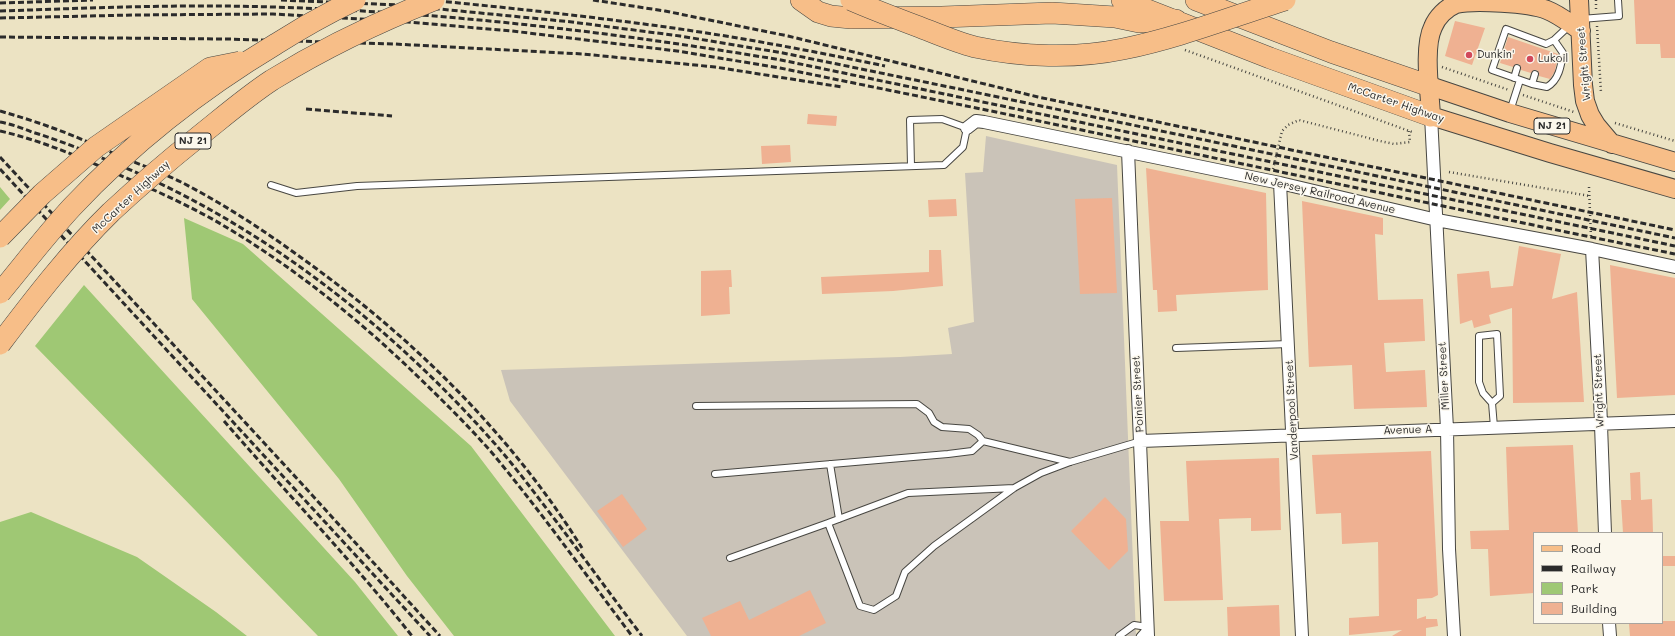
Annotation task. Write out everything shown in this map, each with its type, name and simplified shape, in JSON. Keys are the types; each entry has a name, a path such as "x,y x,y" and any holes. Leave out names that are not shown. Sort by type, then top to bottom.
{"highway":[{"name":"NJ 21","path":"0,293 72,208 138,143 194,98 248,61 312,22 355,0"},
{"name":"McCarter Highway","path":"0,344 66,261 110,213 157,170 215,123 271,81 330,47 393,16 434,0"},
{"path":"801,0 818,12 831,16 852,18 942,17 1052,13 1115,16 1139,22 1176,20"},
{"path":"851,0 943,36 974,46 1006,52 1045,55 1086,54 1122,49 1169,37 1284,0"},
{"name":"McCarter Highway","path":"1122,0 1270,58 1431,116"},
{"name":"NJ 21","path":"1196,0 1331,52 1430,86"},
{"path":"0,237 42,194 96,147 210,68 248,61"}],"main road":[{"name":"Wright Street","path":"1579,0 1582,23 1583,85 1585,101 1590,115 1612,144"},
{"path":"1431,116 1428,50 1432,28 1445,11 1456,4 1469,1 1512,3 1532,6 1582,23"},
{"name":"NJ 21","path":"1430,86 1510,113 1675,162"},
{"name":"McCarter Highway","path":"1431,116 1550,153 1675,189"}],"street":[{"name":"Miller Street","path":"1431,116 1447,429 1449,549 1454,636"},
{"name":"New Jersey Railroad Avenue","path":"967,128 976,121 1275,182 1437,220 1592,249 1675,267"},
{"name":"Poinier Street","path":"1128,151 1141,441 1145,633"},
{"name":"Vanderpool Street","path":"1275,182 1289,344 1302,636"},
{"name":"Wright Street","path":"1592,249 1605,532"},
{"name":"Avenue A","path":"1141,441 1675,421"},
{"path":"1609,624 1610,636"}],"lane":[{"path":"1554,40 1562,53 1560,66 1554,83 1547,87 1532,84 1492,70 1506,29 1527,40 1545,46 1554,40 1582,23 1619,16 1618,0"},
{"path":"1510,113 1516,92 1517,68"},
{"path":"1532,84 1535,74"},
{"path":"271,185 296,193 357,186 944,165 963,147 967,128 942,120 910,120 911,166"},
{"path":"1492,403 1500,396 1497,334 1478,336 1479,382 1483,393 1492,403 1494,427"},
{"path":"1176,348 1289,344"},
{"path":"696,406 918,404 929,413 934,422 942,427 969,429 978,434 983,441 1070,462"},
{"path":"715,474 972,451 983,441"},
{"path":"828,522 860,606 874,610 896,596 905,572 934,546 1014,488 1042,473 1070,462 1141,441"},
{"path":"830,464 839,519"},
{"path":"730,558 908,493 1014,488"},
{"path":"1119,636 1134,625 1145,633"}],"path":[{"path":"1596,0 1582,23 1601,95"},
{"path":"1179,48 1410,131 1410,142 1394,144 1299,120 1288,125 1282,131 1275,182"},
{"path":"1440,66 1578,113 1590,115 1675,141"},
{"path":"1449,172 1590,196"},
{"path":"1589,187 1592,249"}],"shaded area":[{"path":"986,136 1117,165 1136,636 687,636 510,401 501,370 952,354 948,328 974,322 965,173 983,172"}],"green space":[{"path":"0,187 10,199 0,210"},
{"path":"184,218 243,244 471,446 615,636 454,636 407,576 339,479 192,299"},
{"path":"84,285 355,582 398,636 318,636 35,346"},
{"path":"31,512 137,557 216,612 247,636 0,636 0,522"}],"building":[{"path":"1634,0 1675,0 1675,58 1661,58 1660,44 1636,44"},
{"path":"1455,21 1485,28 1472,65 1445,56"},
{"name":"Lukoil","path":"1508,37 1558,54 1555,71 1550,79 1539,76 1537,70 1534,70 1531,73 1521,70 1519,64 1516,64 1513,67 1500,63"},
{"path":"808,114 837,116 836,126 807,124"},
{"path":"790,145 791,162 762,164 761,146"},
{"path":"1146,168 1266,193 1268,290 1176,295 1177,311 1158,312 1157,290 1153,290"},
{"path":"1112,198 1117,293 1080,294 1075,199"},
{"path":"956,199 957,216 929,217 928,200"},
{"path":"1302,201 1383,218 1383,235 1375,234 1378,300 1423,299 1425,341 1384,343 1386,372 1425,370 1427,407 1354,409 1352,365 1309,367"},
{"path":"1519,246 1561,254 1552,299 1577,292 1584,402 1513,403 1512,308 1489,315 1491,323 1474,328 1472,320 1460,324 1457,274 1489,271 1491,288 1513,286"},
{"path":"929,250 941,250 943,286 893,291 822,294 821,277 929,272"},
{"path":"1610,265 1675,278 1675,395 1617,398"},
{"path":"731,270 732,287 729,287 730,314 701,316 701,271"},
{"path":"1573,445 1578,532 1533,532 1533,593 1490,596 1488,549 1471,549 1470,531 1509,530 1506,447"},
{"path":"1431,451 1438,595 1432,598 1417,599 1417,619 1426,616 1426,619 1437,619 1438,626 1426,628 1426,636 1392,636 1402,630 1349,635 1349,618 1379,616 1378,542 1342,544 1341,513 1316,514 1312,455"},
{"path":"1279,458 1281,530 1251,531 1251,518 1219,519 1223,600 1164,601 1160,521 1189,521 1186,461"},
{"path":"1640,472 1641,500 1652,499 1653,532 1623,532 1621,500 1631,500 1630,473"},
{"path":"622,494 647,529 623,547 597,511"},
{"path":"1105,497 1126,519 1128,551 1109,570 1071,531"},
{"path":"1663,556 1675,556 1675,566 1663,566"},
{"path":"810,590 826,623 799,636 711,636 702,618 740,601 749,620"},
{"path":"1279,605 1280,636 1228,636 1227,607"},
{"path":"1663,621 1675,621 1675,636 1630,636 1629,624 1663,624"}],"railway":[{"path":"0,3 93,0"},
{"path":"281,0 398,5 572,22 680,36 783,53 1675,238"},
{"path":"428,0 554,13 680,29 783,46 885,66"},
{"path":"593,0 665,11 788,36 1038,97 1675,230"},
{"path":"0,11 136,7 272,7 400,13 591,32 781,60 1675,246"},
{"path":"0,18 273,14 397,21 512,31 677,51 780,68 1675,254"},
{"path":"0,37 227,39 394,44 583,54 715,67 842,87"},
{"path":"306,109 392,116"},
{"path":"0,111 69,134 181,182 247,220 350,294 425,359 460,393 493,429 525,467 555,507 582,548"},
{"path":"0,122 76,147 173,190 224,218 275,249 323,284 414,360 496,445 567,535 642,636"},
{"path":"0,131 64,151 192,208 266,253 316,288 340,307 409,368 452,410 493,454 564,544 632,636"},
{"path":"0,157 440,636"},
{"path":"0,169 430,636"},
{"path":"224,421 343,554 412,636"}],"place":[{"name":"Dunkin'","path":"1469,55"},
{"name":"Lukoil","path":"1530,59"}]}
